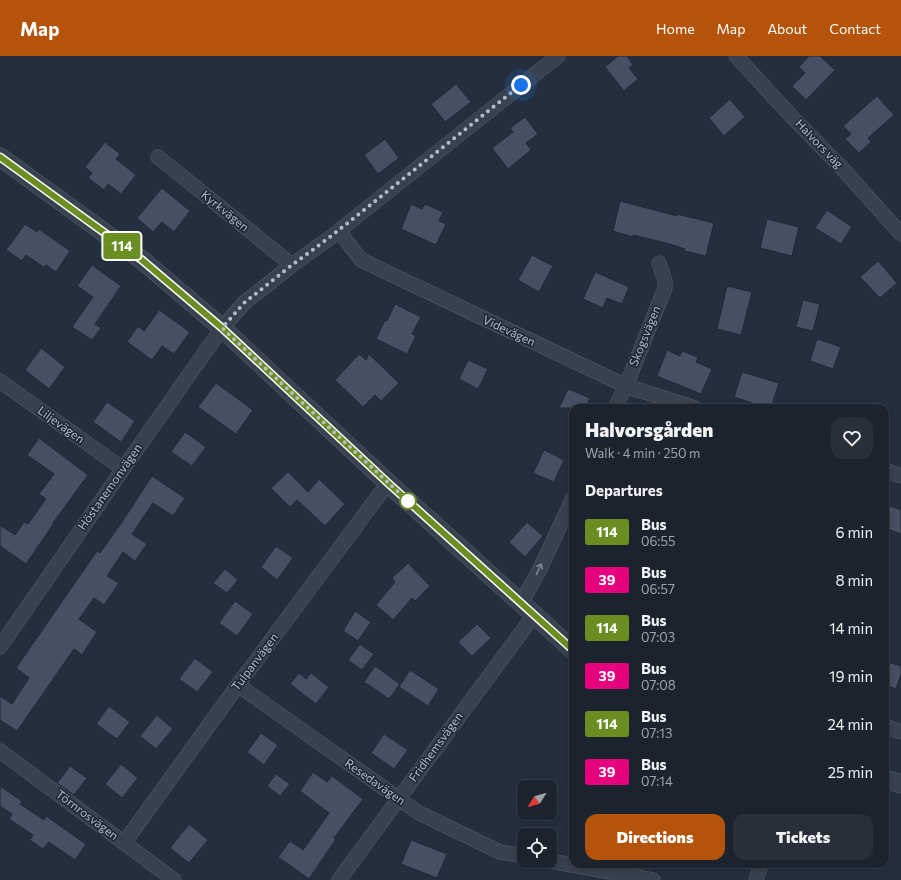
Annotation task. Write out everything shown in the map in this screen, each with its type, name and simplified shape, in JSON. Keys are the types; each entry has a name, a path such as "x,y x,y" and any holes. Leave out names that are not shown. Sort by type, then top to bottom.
{"street":[{"name":"Höstanemonvägen","path":"0,647 122,469 222,328 244,303 292,265 339,231 558,56"},
{"name":"Halvors väg","path":"736,56 841,167 901,234"},
{"path":"0,157 142,260 222,328 388,483 569,646"},
{"name":"Kyrkvägen","path":"158,157 292,265"},
{"name":"Videvägen","path":"339,231 361,260 626,386 682,404"},
{"name":"Skogsvägen","path":"617,404 626,386 664,288 665,281 659,263"},
{"name":"Liljevägen","path":"0,381 122,469"},
{"path":"889,472 901,476"},
{"name":"Tulpanvägen","path":"124,843 238,685 388,483"},
{"path":"527,609 535,578 569,506"},
{"name":"Fridhemsvägen","path":"339,880 398,799 527,609"},
{"name":"Resedavägen","path":"238,685 419,813 500,852 517,855"},
{"path":"889,728 901,732"},
{"name":"Törnrosvägen","path":"0,751 174,880"},
{"path":"889,780 901,784"},
{"path":"557,862 569,865"},
{"path":"588,868 653,880"},
{"path":"756,880 760,868"}],"building":[{"path":"618,56 627,56 633,65 629,68 638,79 624,91 605,67"},
{"path":"809,56 820,56 835,70 806,100 792,86 805,73 799,67"},
{"path":"456,84 471,102 445,122 431,104"},
{"path":"877,96 894,115 868,138 871,142 859,153 845,139 851,134 843,126"},
{"path":"730,99 745,117 724,136 709,118"},
{"path":"525,117 538,134 526,143 531,150 508,169 492,148 513,132 510,128"},
{"path":"385,139 399,158 378,174 364,155"},
{"path":"105,142 120,154 116,159 136,175 121,194 108,184 104,190 88,178 92,173 85,167"},
{"path":"162,188 190,211 174,232 162,222 153,232 137,218"},
{"path":"620,201 677,216 677,214 714,223 706,256 684,251 685,249 670,244 633,235 633,237 613,231"},
{"path":"411,204 422,209 425,204 443,212 439,221 446,224 436,245 401,229"},
{"path":"827,210 852,227 841,244 815,228"},
{"path":"767,219 799,227 792,256 760,248"},
{"path":"25,224 37,232 39,229 70,251 56,272 46,265 45,268 26,255 22,261 6,250"},
{"path":"532,255 553,266 539,292 518,280"},
{"path":"878,261 897,283 880,298 860,277"},
{"path":"92,265 121,286 95,324 101,328 92,340 72,327 93,297 77,286"},
{"path":"595,272 629,287 622,304 607,298 603,308 583,299"},
{"path":"727,286 752,292 741,335 717,329"},
{"path":"803,300 820,304 813,331 796,327"},
{"path":"395,304 421,317 412,334 416,336 407,354 376,339"},
{"path":"159,310 190,332 174,354 162,346 152,360 127,342 138,326 144,331"},
{"path":"817,339 841,347 833,369 810,361"},
{"path":"41,348 65,367 49,389 25,370"},
{"path":"667,350 680,356 682,351 698,357 696,362 712,369 701,394 657,376"},
{"path":"359,354 366,360 369,354 399,383 381,401 375,395 363,407 335,380"},
{"path":"468,360 488,369 478,389 459,379"},
{"path":"742,372 779,383 772,404 755,404 734,397"},
{"path":"216,383 253,410 236,434 198,407"},
{"path":"568,389 590,398 587,404 569,404 569,408 559,408"},
{"path":"107,402 135,421 121,442 93,422"},
{"path":"185,432 206,447 192,466 171,452"},
{"path":"39,438 88,475 53,523 26,564 0,546 0,525 15,535 24,522 28,524 46,499 39,494 54,474 27,455"},
{"path":"544,450 564,460 554,482 533,473"},
{"path":"288,472 308,492 319,479 345,504 325,526 297,500 290,507 271,488"},
{"path":"152,476 185,498 173,516 153,503 132,534 147,544 135,561 123,552 107,576 119,583 104,605 94,598 79,619 97,632 82,655 74,649 17,731 0,720 0,696 12,704 29,678 16,668 97,551 100,553 120,525"},
{"path":"889,506 901,510 901,534 889,530"},
{"path":"527,522 543,536 525,557 509,542"},
{"path":"276,546 293,558 277,580 261,567"},
{"path":"408,563 430,586 415,601 412,598 393,620 376,605 395,582 392,578"},
{"path":"225,569 238,580 227,593 213,583"},
{"path":"235,601 253,614 237,636 219,623"},
{"path":"355,611 371,622 358,641 343,631"},
{"path":"477,624 491,638 472,656 458,642"},
{"path":"360,644 374,654 362,670 348,660"},
{"path":"195,658 213,672 197,692 179,679"},
{"path":"889,662 901,666 901,674 896,689 889,686"},
{"path":"375,666 400,684 389,699 364,682"},
{"path":"410,670 439,689 428,706 399,687"},
{"path":"299,673 306,679 311,673 329,687 316,704 290,684"},
{"path":"109,706 130,722 117,739 96,724"},
{"path":"157,715 173,729 156,749 140,736"},
{"path":"261,733 278,745 264,765 247,752"},
{"path":"384,734 408,750 394,769 371,753"},
{"path":"121,764 138,778 122,798 105,784"},
{"path":"70,766 87,778 74,795 57,783"},
{"path":"313,772 327,782 332,776 363,799 334,838 336,839 309,879 278,857 290,841 303,850 329,813 300,791"},
{"path":"276,774 290,784 280,796 267,786"},
{"path":"0,786 22,801 20,804 44,820 46,816 86,844 75,860 49,842 43,849 30,840 33,835 9,819 12,814 0,806"},
{"path":"189,824 208,840 189,863 170,848"},
{"path":"411,840 447,854 437,878 401,864"}],"bus line":[{"name":"114","path":"0,157 142,260 222,328 388,483 569,647"}],"route":[{"path":"408,501 222,328 244,303 330,237 521,85"}]}
